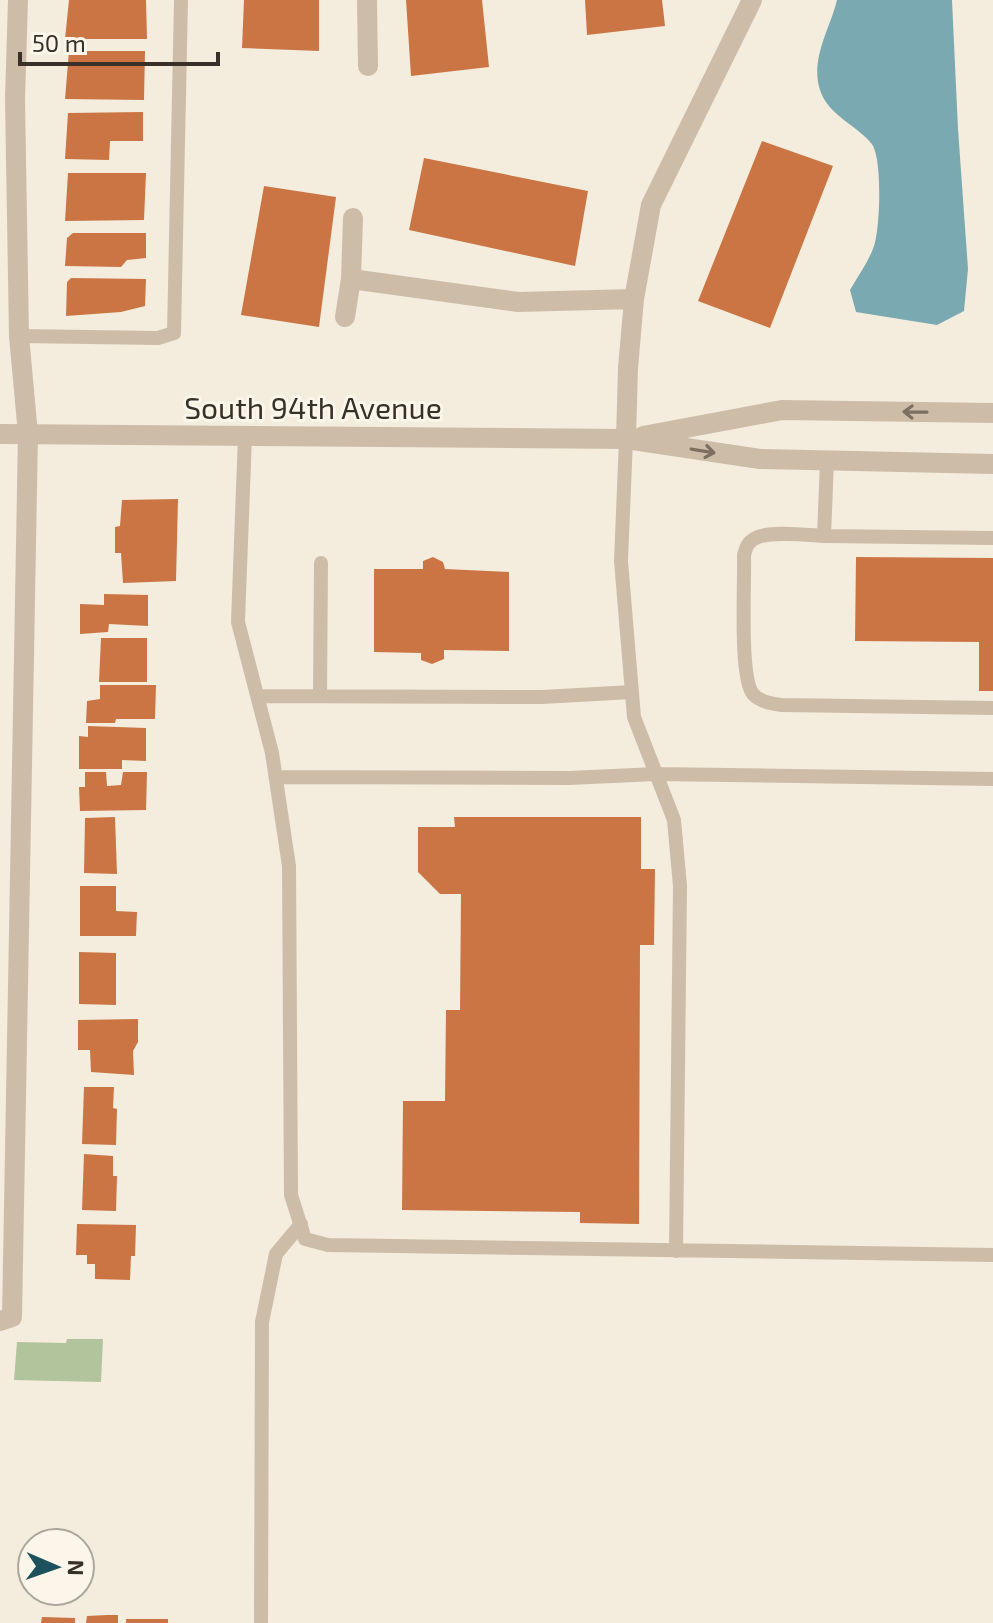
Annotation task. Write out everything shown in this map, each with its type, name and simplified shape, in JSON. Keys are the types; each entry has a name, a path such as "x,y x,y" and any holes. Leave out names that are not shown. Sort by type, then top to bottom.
{"street":[{"path":"0,1321 12,1317 28,434 19,336 8,99 18,0"},
{"path":"367,0 368,66"},
{"path":"626,439 634,299 651,205 752,0"},
{"path":"345,317 351,279 353,218"},
{"path":"351,279 518,302 634,299"},
{"name":"South 94th Avenue","path":"626,439 782,410 993,413"},
{"name":"South 94th Avenue","path":"0,434 626,439 760,459 993,464"},
{"path":"0,875 21,875"}],"lane":[{"path":"19,336 158,338 174,333 181,0"},
{"path":"245,436 238,622 272,753 289,866 291,1195 305,1239 328,1245 993,1255"},
{"path":"626,439 621,561 634,717 674,820 680,886 676,1251"},
{"path":"824,536 827,461"},
{"path":"993,538 769,535 756,537 747,544 744,555 747,679 753,693 767,703 993,708"},
{"path":"320,696 321,563"},
{"path":"258,696 542,697 632,692"},
{"path":"276,777 569,778 656,774 993,779"},
{"path":"261,1623 262,1322 276,1254 301,1224"}],"green space":[{"path":"67,1339 103,1339 101,1382 14,1380 17,1342 66,1343"}],"water":[{"path":"837,0 952,0 968,269 964,311 937,325 856,312 850,290 874,246 879,177 871,143 835,113 820,90 819,56"}],"building":[{"path":"69,0 146,0 147,39 65,39"},
{"path":"244,0 319,0 319,51 242,48"},
{"path":"406,0 482,0 489,67 411,76"},
{"path":"585,0 662,0 665,26 587,35"},
{"path":"69,51 145,51 144,100 65,99"},
{"path":"143,112 143,141 110,141 109,160 65,159 68,113"},
{"path":"762,141 833,166 770,328 698,301"},
{"path":"424,158 588,191 575,266 409,230"},
{"path":"68,173 146,173 144,220 65,221"},
{"path":"264,186 336,197 319,327 241,315"},
{"path":"73,233 146,233 146,258 127,260 121,267 65,266 67,238"},
{"path":"71,278 146,279 145,306 121,312 66,316 67,282"},
{"path":"178,499 176,581 123,583 121,553 115,553 115,527 120,526 122,500"},
{"path":"433,557 443,562 445,569 509,572 509,651 444,650 444,659 432,664 421,660 421,653 374,652 374,569 423,569 423,561"},
{"path":"856,557 993,558 993,691 979,691 979,642 855,641"},
{"path":"104,594 148,595 148,626 109,624 108,632 80,634 80,604 104,605"},
{"path":"101,638 147,638 147,682 99,682"},
{"path":"100,685 156,685 155,719 86,723 87,701 100,699"},
{"path":"88,726 146,728 146,761 122,760 122,769 79,769 79,736 88,737"},
{"path":"85,772 106,772 107,786 121,785 123,772 147,772 146,810 80,811 79,787 85,787"},
{"path":"115,817 117,874 84,873 85,818"},
{"path":"454,817 641,817 641,869 655,869 654,945 640,945 639,1224 580,1223 580,1212 402,1210 403,1101 445,1101 446,1010 460,1010 461,894 440,894 418,872 418,827 455,827"},
{"path":"80,886 116,886 116,911 137,912 136,936 80,936"},
{"path":"79,952 116,953 116,1005 79,1004"},
{"path":"138,1019 138,1042 133,1051 134,1075 91,1072 90,1050 78,1050 78,1020"},
{"path":"84,1087 114,1087 116,1145 82,1144"},
{"path":"84,1154 113,1156 113,1176 117,1176 116,1211 82,1210"},
{"path":"77,1224 136,1225 130,1280 95,1279 95,1264 87,1264 87,1255 76,1255"},
{"path":"118,1615 118,1623 86,1623 87,1616"},
{"path":"42,1617 75,1618 75,1623 41,1623"},
{"path":"126,1619 168,1619 168,1623 126,1623"}]}
